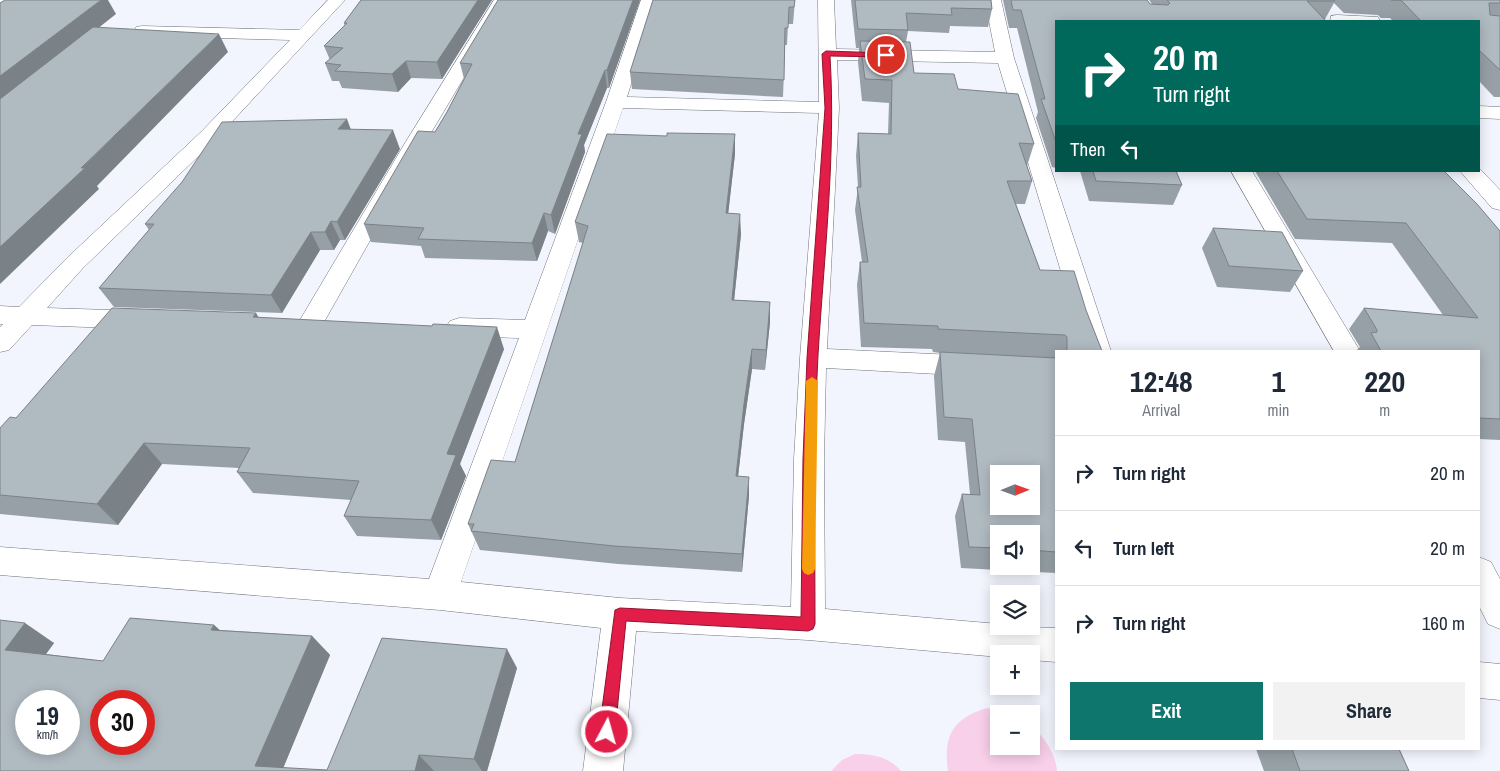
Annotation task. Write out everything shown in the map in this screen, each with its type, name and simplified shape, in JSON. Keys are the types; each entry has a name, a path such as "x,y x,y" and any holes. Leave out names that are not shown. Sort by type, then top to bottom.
{"street":[{"path":"0,343 12,316 75,263 208,136 337,0"},
{"path":"340,325 300,324 502,0"},
{"path":"440,595 616,102 649,0"},
{"path":"808,624 809,459 813,358 829,108 826,0"},
{"path":"993,0 1005,58 1098,350"},
{"path":"1326,6 1338,20"},
{"path":"129,30 305,34"},
{"path":"826,54 1005,58"},
{"path":"616,102 829,108"},
{"path":"1480,112 1500,113"},
{"path":"1242,172 1347,350"},
{"path":"1471,172 1500,203"},
{"path":"12,316 163,321"},
{"path":"437,327 534,329"},
{"path":"813,358 998,367"},
{"path":"0,561 440,595 620,614 808,624 1055,645"},
{"path":"1480,574 1500,612"},
{"path":"603,771 620,614"},
{"path":"1480,680 1500,682"}],"shaded area":[{"path":"990,708 990,755 1040,755 1040,735 1054,758 1057,771 948,771 947,748 949,738 958,723 975,712"},
{"path":"855,754 886,759 901,771 831,771 842,760"}],"building":[{"path":"5,0 101,0 0,76 0,3"},
{"path":"361,0 478,0 437,62 406,61 392,74 335,71 341,65 325,63 343,48 324,46 347,23 344,23"},
{"path":"498,0 633,0 607,70 605,70 578,134 582,134 551,215 544,213 532,243 418,239 424,228 364,224 418,131 435,132 447,112 472,64 460,63"},
{"path":"653,0 795,0 794,7 789,7 788,28 785,28 784,80 630,72"},
{"path":"855,0 991,0 992,9 951,8 952,15 906,13 908,30 858,29"},
{"path":"1011,0 1147,0 1150,4 1168,5 1170,3 1167,0 1335,1 1307,1 1325,20 1055,20 1055,139 1041,99 1045,99 1021,10 1013,10"},
{"path":"1401,0 1500,0 1500,3 1489,3 1490,15 1500,16 1500,70 1480,51 1480,20 1420,20"},
{"path":"93,27 219,34 81,168 85,168 0,247 0,99"},
{"path":"860,41 910,42 914,73 954,74 958,89 1018,94 1034,144 1019,143 1032,181 1007,181 1040,270 1074,271 1086,310 1102,350 1067,350 1067,337 1065,335 938,329 938,326 864,323 860,262 868,262 857,187 861,187 858,133 891,134 892,80 865,79"},
{"path":"347,119 338,129 393,130 337,222 331,221 325,232 311,232 271,295 99,288 154,224 145,224 182,182 222,122"},
{"path":"667,133 735,134 726,213 740,214 732,300 770,302 766,350 752,349 736,476 749,477 742,554 614,546 471,531 474,524 468,524 491,460 515,462 588,226 575,222 607,134 667,136"},
{"path":"1093,172 1176,172 1182,185 1096,181"},
{"path":"1278,172 1445,172 1477,204 1500,231 1500,419 1480,418 1480,350 1380,350 1371,333 1377,332 1377,330 1364,308 1478,318 1406,223 1307,219"},
{"path":"1213,228 1282,232 1303,271 1229,266"},
{"path":"112,308 256,313 253,317 432,326 433,324 497,327 447,454 456,455 431,520 344,516 359,481 237,472 250,448 144,443 97,504 0,495 0,428 10,417 16,418"},
{"path":"940,352 1055,358 1055,552 1040,551 1040,525 990,525 990,548 969,547 962,494 980,495 972,419 944,417"},
{"path":"130,618 214,625 211,630 312,636 255,766 327,770 382,638 507,649 474,759 419,755 415,771 0,771 0,620 25,623 5,650 103,661"},
{"path":"1292,750 1399,750 1409,771 1300,771"}],"slow traffic":[{"path":"808,569 812,381"}],"route":[{"path":"607,732 620,614 808,624 809,459 813,358 829,108 826,54 886,55"}]}
